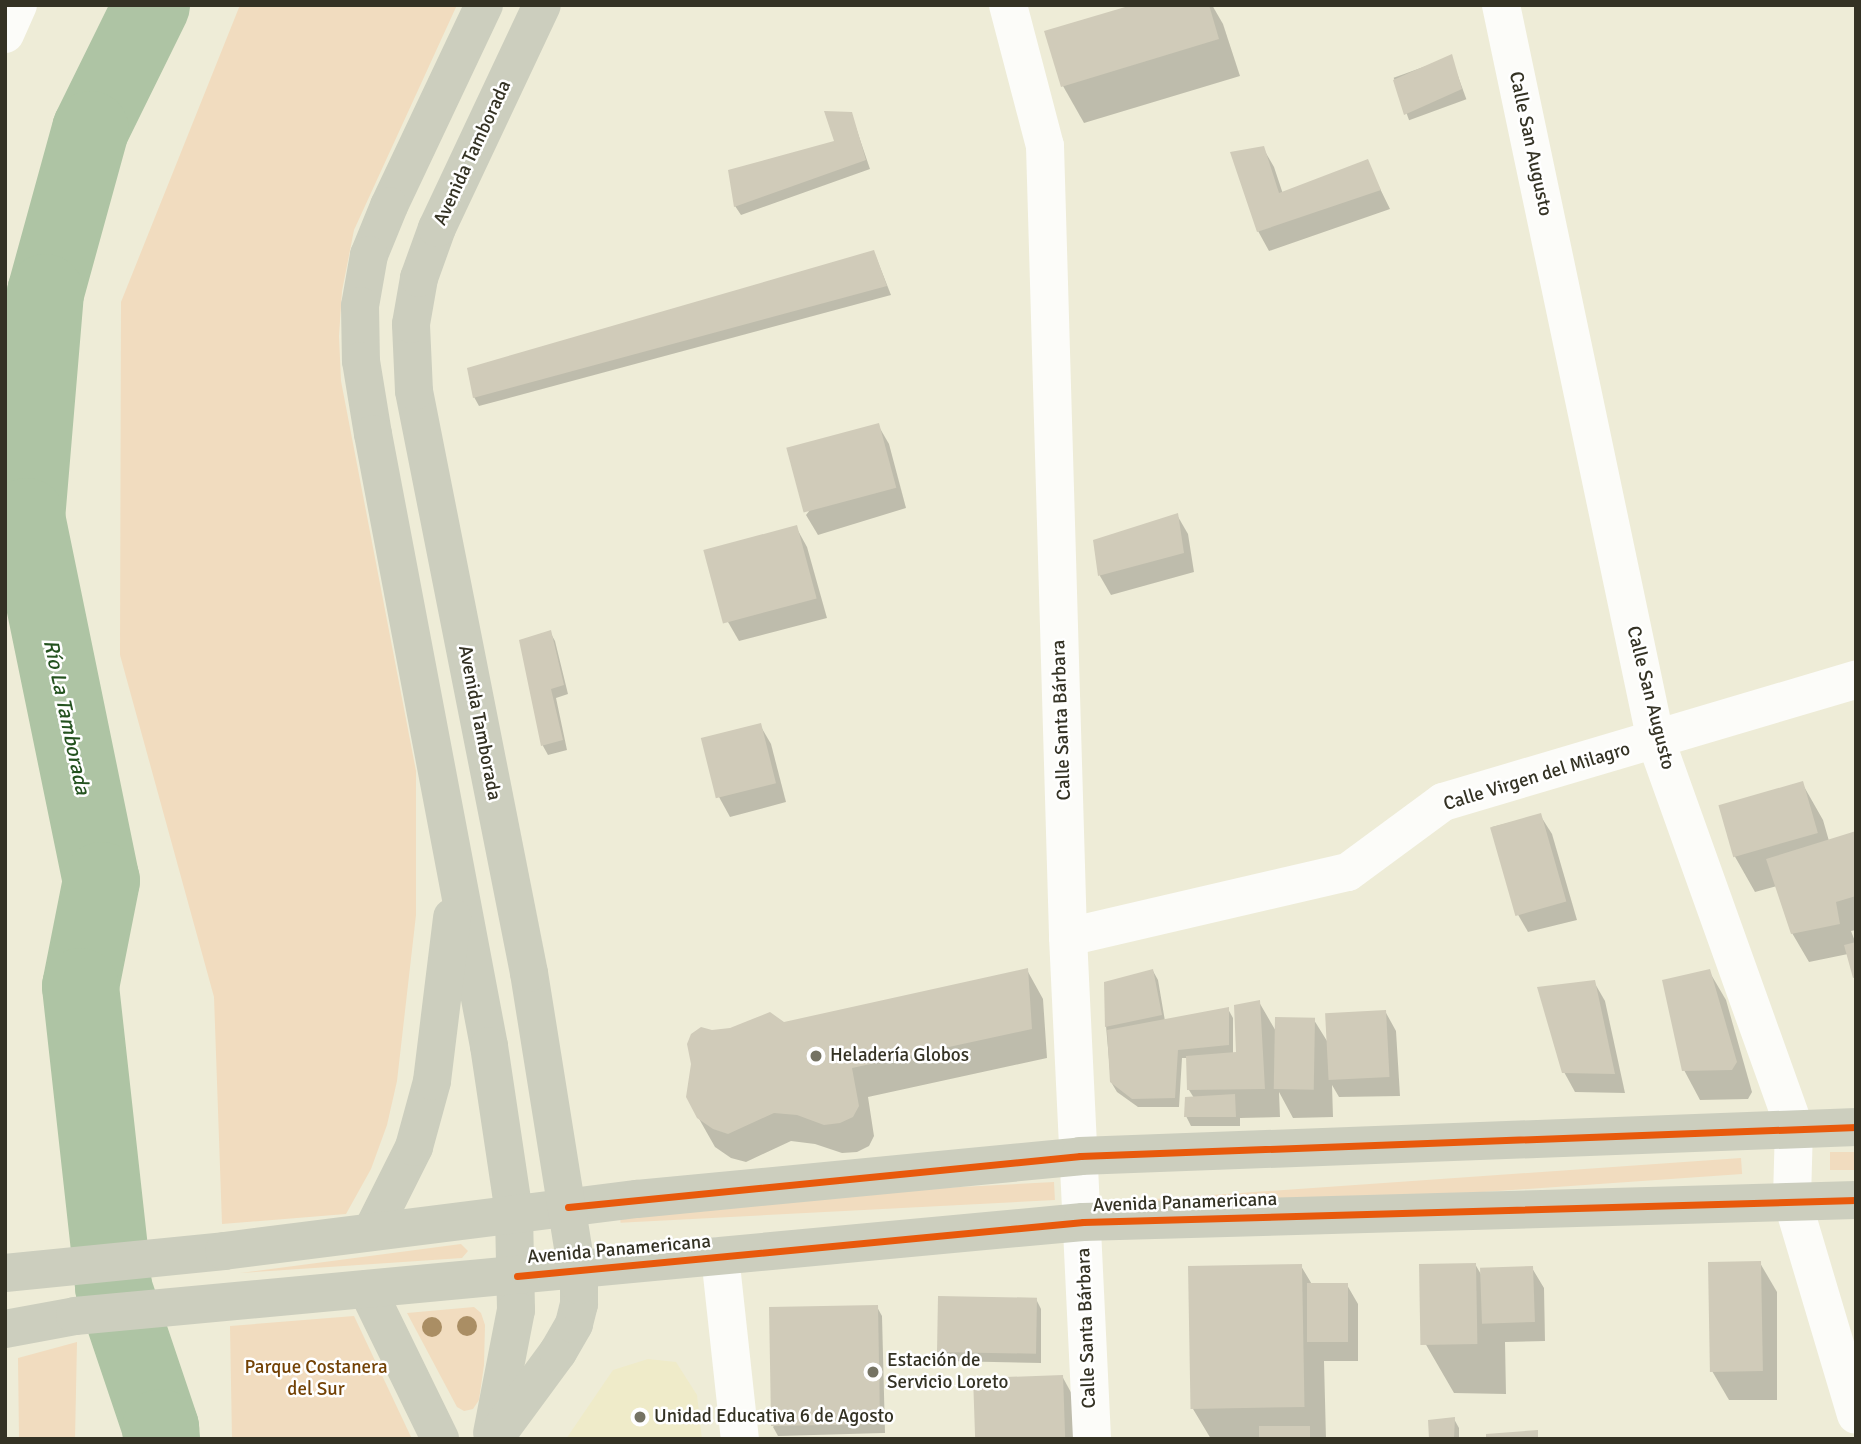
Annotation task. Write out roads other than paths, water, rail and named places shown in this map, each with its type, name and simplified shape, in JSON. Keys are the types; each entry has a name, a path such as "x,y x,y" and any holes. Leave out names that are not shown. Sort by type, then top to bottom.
{"main road":[{"name":"Avenida Tamborada","path":"484,5 384,218 369,255 360,306 361,361 371,421 489,1046 514,1214 516,1310 492,1439"},
{"name":"Avenida Tamborada","path":"492,1439 558,1352 574,1324 579,1304 568,1207 529,973 414,391 411,324 419,278 437,228 542,5"},
{"path":"372,1231 393,1194 414,1147 432,1081 444,1002 456,873"},
{"path":"5,1273 224,1251 568,1207 1080,1156 1794,1127 1856,1127"},
{"name":"Avenida Panamericana","path":"5,1329 75,1317 1083,1222 1856,1199"},
{"path":"367,1289 440,1439"}],"street":[{"path":"5,34 18,5"},
{"name":"Calle Santa Bárbara","path":"1008,5 1045,146 1069,937 1092,1439"},
{"name":"Calle San Augusto","path":"1501,5 1656,741 1794,1127 1792,1200 1856,1415"},
{"name":"Calle Virgen del Milagro","path":"1069,937 1348,872 1443,802 1856,680"},
{"path":"720,1256 740,1439"}],"waterway":[{"name":"Río La Tamborada","path":"151,5 90,129 45,292 26,516 101,880 80,986 113,1287 160,1427 161,1439"}],"place":[{"name":"Heladería Globos","path":"816,1056"},
{"name":"Estación de Servicio Loreto","path":"873,1372"},
{"name":"Unidad Educativa 6 de Agosto","path":"640,1417"}],"park label":[{"name":"Parque Costanera del Sur","path":"316,1379"}]}
